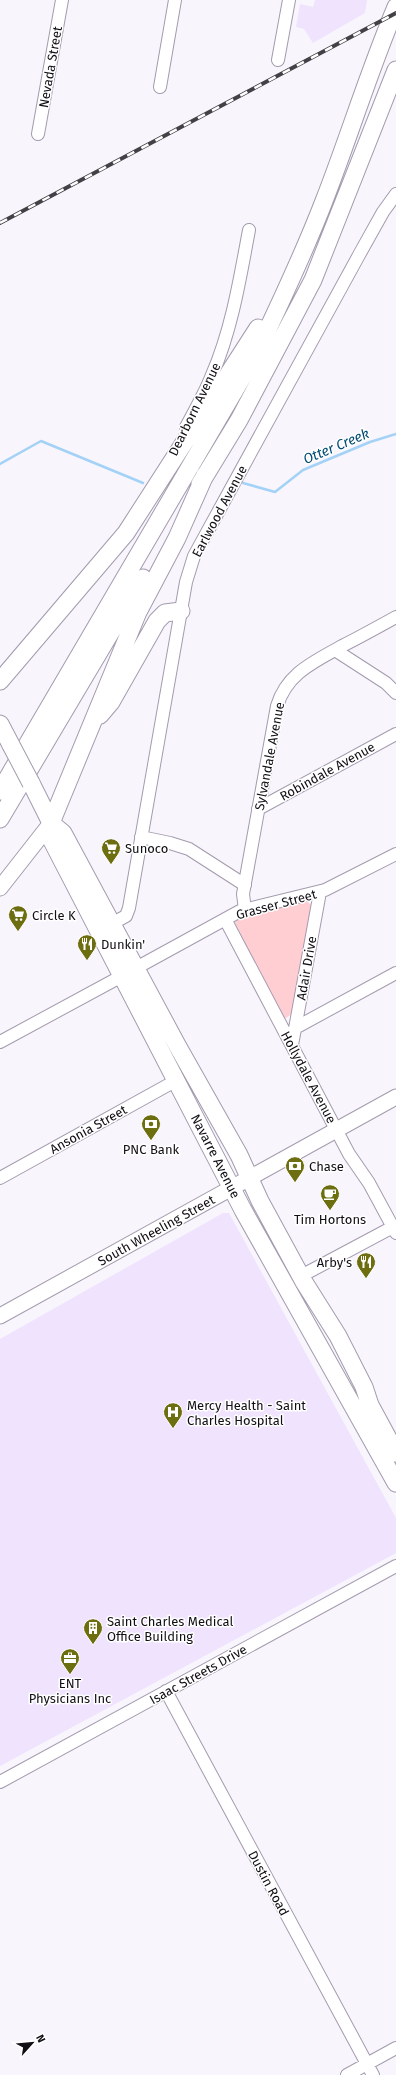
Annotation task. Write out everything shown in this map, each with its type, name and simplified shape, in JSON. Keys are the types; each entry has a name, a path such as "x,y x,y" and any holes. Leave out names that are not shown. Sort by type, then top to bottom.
{"highway":[{"path":"0,791 256,354 286,291 324,202 381,42 396,7"},
{"path":"0,819 239,420 313,280 396,70"},
{"path":"0,681 126,533 257,331 293,258 324,202"},
{"path":"51,823 94,723 99,702 138,612 177,538 205,475"},
{"path":"94,723 111,702 156,621 165,613 181,611"},
{"name":"Navarre Avenue","path":"0,724 51,823 63,833 105,927 123,942 131,970 177,1080 232,1187 288,1291 396,1483"},
{"name":"Navarre Avenue","path":"51,823 51,839 68,873 105,927 226,1130 301,1276 338,1336 360,1380 370,1405 396,1453"},
{"path":"68,873 74,871 77,873 102,921 123,942"},
{"path":"288,1291 307,1310 348,1382 352,1384 360,1380"},
{"path":"368,1431 378,1433 396,1463"}],"main road":[{"path":"0,888 51,823"},
{"name":"South Wheeling Street","path":"0,1316 396,1097"}],"street":[{"name":"Nevada Street","path":"38,134 62,0"},
{"path":"160,87 175,0"},
{"path":"278,60 289,0"},
{"name":"Earlwood Avenue","path":"105,927 127,914 186,582 194,556 214,516 359,255 383,212 396,194"},
{"name":"Dearborn Avenue","path":"152,491 212,376 224,344 249,230"},
{"name":"Sylvandale Avenue","path":"245,910 245,886 276,711 281,695 301,669 396,617"},
{"path":"335,650 386,683 396,693"},
{"name":"Robindale Avenue","path":"258,809 396,734"},
{"path":"141,837 170,843 188,849 245,886"},
{"name":"Grasser Street","path":"0,1042 226,919 245,910 320,892 336,886 396,854"},
{"name":"Adair Drive","path":"292,1045 320,892"},
{"name":"Hollydale Avenue","path":"226,919 352,1159 369,1183 394,1230"},
{"path":"295,1028 396,973"},
{"name":"Ansonia Street","path":"0,1178 177,1080"},
{"path":"301,1276 394,1230"},
{"name":"Isaac Streets Drive","path":"0,1782 396,1566"},
{"name":"Dustin Road","path":"166,1691 373,2075"},
{"path":"347,2075 396,2048"}],"shaded area":[{"path":"315,0 367,0 365,13 313,43 304,29 296,27 300,4 313,7"},
{"path":"306,900 312,906 292,1014 286,1018 283,1017 235,923 238,917"},
{"name":"Mercy Health - Saint Charles Hospital","path":"223,1213 229,1213 396,1518 396,1553 0,1766 0,1339"}],"waterway":[{"name":"Otter Creek","path":"243,483 275,492 303,470 370,442 396,434"},
{"name":"Otter Creek","path":"0,464 41,441 143,483"}],"railway":[{"path":"0,223 396,13"}],"place":[{"name":"Sunoco","path":"111,865"},
{"name":"Circle K","path":"18,932"},
{"name":"Dunkin'","path":"87,961"},
{"name":"PNC Bank","path":"151,1141"},
{"name":"Chase","path":"295,1183"},
{"name":"Tim Hortons","path":"330,1211"},
{"name":"Arby's","path":"366,1279"},
{"name":"Mercy Health - Saint Charles Hospital","path":"173,1429"},
{"name":"Saint Charles Medical Office Building","path":"93,1645"},
{"name":"ENT Physicians Inc","path":"70,1675"}]}
